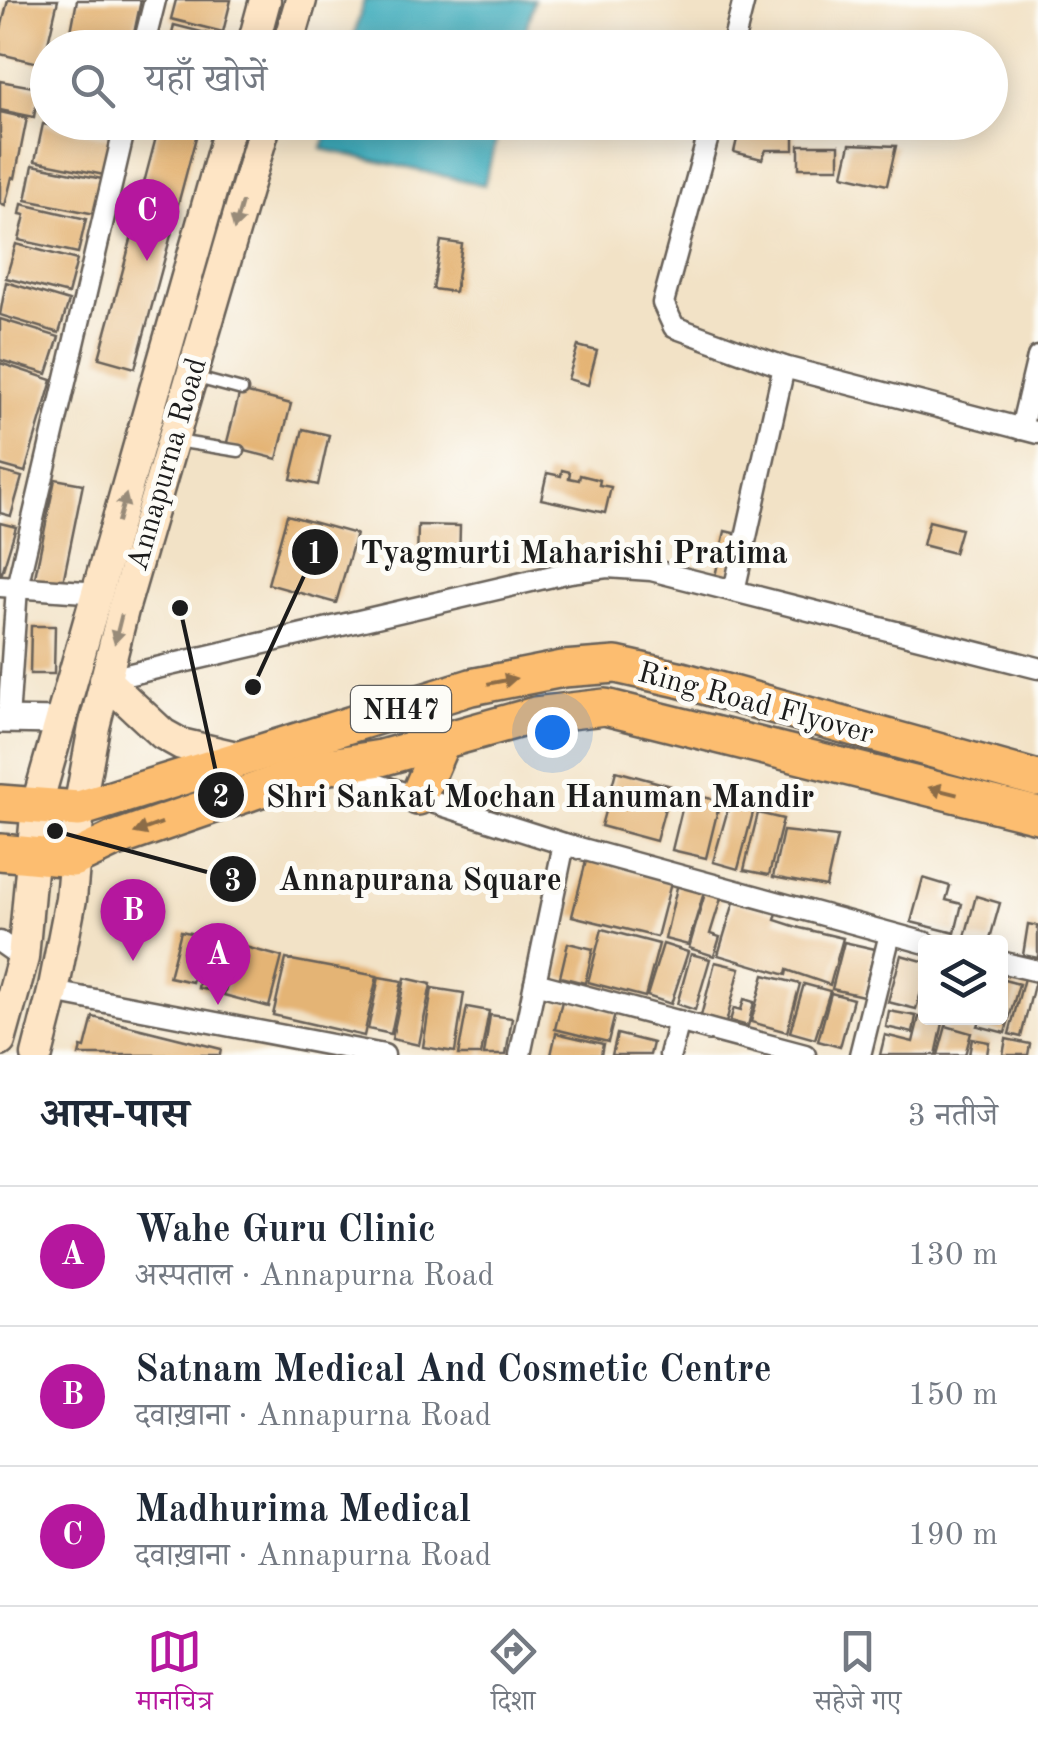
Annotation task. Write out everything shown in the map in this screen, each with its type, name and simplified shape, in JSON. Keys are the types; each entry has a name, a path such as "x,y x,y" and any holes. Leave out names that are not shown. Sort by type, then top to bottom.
{"highway":[{"name":"Ring Road Flyover","path":"240,758 471,687 563,670 616,666 678,679 1038,779"},
{"name":"Ring Road Flyover","path":"73,859 114,840 324,767 382,758 535,714 606,707 1038,815"},
{"path":"418,797 442,740"},
{"name":"NH47","path":"79,808 240,758"},
{"path":"0,803 79,808"},
{"path":"16,853 73,859"}],"main road":[{"path":"257,30 265,0"},
{"path":"293,30 301,0"},
{"name":"Annapurna Road","path":"16,853 37,804 226,140"},
{"name":"Annapurna Road","path":"73,859 79,808 106,680 261,140"},
{"path":"106,680 163,734 180,744 240,758"},
{"path":"0,1041 12,950 16,853"},
{"path":"36,1055 71,899 73,859"}],"street":[{"path":"148,30 154,0"},
{"path":"736,30 744,0"},
{"path":"60,722 4,720 8,586 121,140"},
{"path":"707,140 663,303 674,327 784,367 1029,431 1038,357"},
{"path":"734,591 784,367"},
{"path":"106,680 570,572 607,567 651,570 1038,668"},
{"path":"8,586 99,593"},
{"path":"324,767 564,844 918,941"},
{"path":"520,1055 564,844"},
{"path":"860,1055 890,934"},
{"path":"1008,964 1038,971"},
{"path":"535,983 806,1055"},
{"path":"53,992 379,1054"},
{"path":"670,1055 679,1021"}],"lane":[{"path":"191,377 242,390"},
{"path":"173,440 238,451"}],"water":[{"path":"364,0 534,0 526,30 356,30"},
{"path":"325,140 496,140 484,185 322,149"}],"building":[{"path":"8,0 58,0 51,30 30,30 30,61 0,54 0,33"},
{"path":"77,0 141,0 135,30 71,30"},
{"path":"176,0 231,0 224,30 171,19"},
{"path":"0,81 30,86 30,116 0,110"},
{"path":"0,112 27,118 5,206 0,204"},
{"path":"40,140 112,140 104,175 35,161"},
{"path":"155,140 195,140 177,208 140,198"},
{"path":"737,140 794,140 794,150 766,150 762,159 734,152"},
{"path":"850,144 896,146 887,185 843,175"},
{"path":"799,145 839,145 839,168 799,168"},
{"path":"33,165 102,179 95,214 26,200"},
{"path":"141,203 177,213 135,368 99,358"},
{"path":"22,204 86,219 78,253 19,240 25,215 20,214"},
{"path":"441,241 462,244 455,292 433,289"},
{"path":"16,244 77,260 68,294 6,278"},
{"path":"6,282 69,301 59,333 0,315"},
{"path":"0,319 59,337 47,374 0,360"},
{"path":"578,346 597,351 588,385 568,379"},
{"path":"0,363 52,380 25,472 0,465"},
{"path":"240,391 291,404 277,459 226,446"},
{"path":"303,429 329,435 318,485 291,479"},
{"path":"562,470 570,472 569,478 579,480 580,475 611,487 605,513 541,499 547,473 561,476"},
{"path":"0,471 22,477 11,516 0,513"},
{"path":"55,479 83,484 62,587 34,582"},
{"path":"287,515 356,534 336,603 268,584"},
{"path":"929,521 961,529 954,553 923,545"},
{"path":"0,523 16,527 1,576 0,576"},
{"path":"418,525 460,526 459,564 417,563"},
{"path":"725,531 738,534 727,584 714,581"},
{"path":"31,626 55,626 54,674 30,674"},
{"path":"616,771 671,786 656,841 601,826"},
{"path":"686,793 720,801 706,858 672,850"},
{"path":"730,802 754,809 738,869 713,862"},
{"path":"758,813 783,819 769,875 744,870"},
{"path":"783,831 837,837 826,887 773,877"},
{"path":"586,861 671,883 657,937 572,916"},
{"path":"923,878 950,886 946,900 962,904 955,933 911,922"},
{"path":"678,883 705,889 688,945 665,939"},
{"path":"706,890 722,895 710,934 720,937 714,956 689,948"},
{"path":"976,896 1000,903 991,935 966,935"},
{"path":"734,902 777,913 775,920 843,938 830,985 787,970 786,975 718,955"},
{"path":"1028,924 1038,926 1038,958 1023,955"},
{"path":"602,929 659,944 645,997 588,982"},
{"path":"181,931 203,936 192,982 169,977"},
{"path":"207,942 231,947 222,993 198,988"},
{"path":"844,942 875,949 863,996 832,989"},
{"path":"568,943 593,949 585,983 560,977"},
{"path":"663,944 688,952 671,1004 647,996"},
{"path":"238,945 282,957 269,1007 224,995"},
{"path":"691,954 710,959 695,1010 677,1004"},
{"path":"901,955 918,960 916,1009 888,1002"},
{"path":"286,959 377,976 364,1036 273,1015"},
{"path":"715,962 740,968 726,1023 701,1016"},
{"path":"764,975 800,984 787,1032 751,1022"},
{"path":"379,977 402,981 391,1034 368,1029"},
{"path":"405,978 431,984 419,1045 392,1039"},
{"path":"1024,978 1035,981 1021,1037 1009,1034"},
{"path":"1008,981 1019,984 1008,1022"},
{"path":"804,984 830,991 815,1039 790,1032"},
{"path":"432,988 464,993 455,1052 423,1047"},
{"path":"831,993 853,999 840,1047 818,1041"},
{"path":"744,999 754,1002 748,1026 730,1021 734,1008 741,1010"},
{"path":"562,1001 615,1014 608,1042 555,1029"},
{"path":"467,1007 489,1011 481,1055 458,1055"},
{"path":"889,1011 916,1016 913,1033 886,1027"},
{"path":"490,1015 512,1018 506,1055 484,1055"},
{"path":"93,1017 221,1049 220,1055 79,1055 81,1047 85,1048"},
{"path":"918,1021 918,1025 943,1025 936,1055 880,1055 885,1035 913,1042"},
{"path":"978,1025 1007,1025 1005,1033"},
{"path":"946,1026 971,1033 965,1055 938,1055"},
{"path":"556,1033 603,1044 601,1055 551,1055"},
{"path":"617,1034 653,1043 650,1055 612,1055"},
{"path":"972,1039 989,1042 987,1055 969,1055"},
{"path":"1006,1039 1030,1044 1028,1055 1003,1055"}],"place":[{"name":"Madhurima Medical","path":"147,261"},
{"name":"Shri Sankat Mochan Hanuman Mandir","path":"180,608"},
{"name":"Tyagmurti Maharishi Pratima","path":"253,687"},
{"name":"Annapurana Square","path":"55,831"},
{"name":"Satnam Medical And Cosmetic Centre","path":"133,961"},
{"name":"Wahe Guru Clinic","path":"218,1005"}]}
